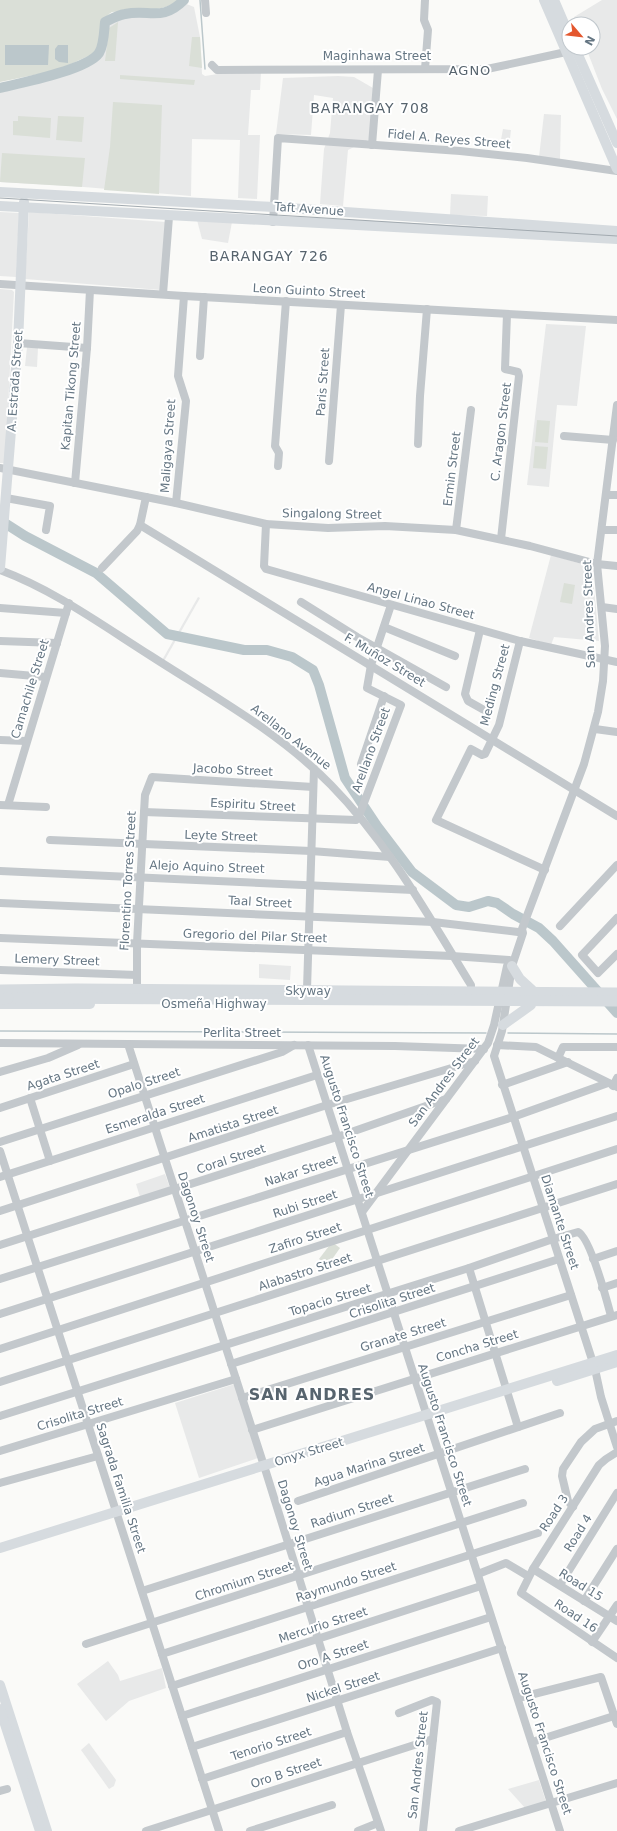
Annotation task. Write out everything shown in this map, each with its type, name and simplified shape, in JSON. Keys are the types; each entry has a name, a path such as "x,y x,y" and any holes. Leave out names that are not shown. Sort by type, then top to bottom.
{"highway":[{"name":"Skyway","path":"1,997 76,989 617,992"},
{"name":"Skyway","path":"1,997 612,999"}],"main road":[{"path":"544,0 561,33"},
{"path":"554,0 561,16"},
{"path":"572,56 617,170"},
{"path":"573,56 617,143"},
{"name":"Taft Avenue","path":"0,192 274,207 556,232 617,239"},
{"name":"A. Estrada Street","path":"0,569 6,498 4,468 18,343 24,194"},
{"path":"125,199 126,214"},
{"name":"Taft Avenue","path":"0,206 273,222 556,232 614,230"},
{"path":"510,963 520,979 532,990"},
{"name":"Osmeña Highway","path":"0,986 584,990"},
{"name":"Osmeña Highway","path":"1,997 78,993 96,987"},
{"path":"612,999 617,992"},
{"name":"Osmeña Highway","path":"1,997 597,1005"},
{"path":"503,1025 531,1005"},
{"name":"Onyx Street","path":"594,1366 617,1355"},
{"name":"Onyx Street","path":"0,1548 117,1515 594,1366 617,1362"},
{"name":"Onyx Street","path":"0,1556 117,1515"},
{"path":"0,1685 40,1831"},
{"path":"0,1709 47,1831"}],"street":[{"path":"205,0 206,13"},
{"path":"425,0 424,20 428,30 425,68"},
{"name":"Maginhawa Street","path":"212,66 217,70 320,68 378,70 425,68 487,69 561,52"},
{"path":"372,145 378,70"},
{"name":"Fidel A. Reyes Street","path":"274,207 278,138 494,154 617,170"},
{"path":"273,222 274,207"},
{"path":"164,294 169,217"},
{"name":"Leon Guinto Street","path":"0,284 184,296 617,320"},
{"name":"Kapitan Tikong Street","path":"75,483 87,348 90,290"},
{"name":"Maligaya Street","path":"176,503 186,401 178,376 184,296"},
{"path":"200,356 204,297"},
{"path":"278,466 279,453 275,446 286,301"},
{"name":"Paris Street","path":"329,461 340,305"},
{"path":"418,444 420,396 427,310"},
{"name":"C. Aragon Street","path":"501,539 519,373 505,369 507,314"},
{"path":"18,343 87,348"},
{"name":"San Andres Street","path":"362,1212 484,1049 492,1034 502,1004 510,963 523,933 521,929 527,918 545,870 595,729 605,660 602,607 597,564 606,495 614,459 613,440 617,405"},
{"name":"Ermin Street","path":"456,530 471,410"},
{"path":"564,436 613,440"},
{"name":"Singalong Street","path":"4,468 176,503 266,524 328,528 385,526 456,530 501,539 597,564 617,566"},
{"path":"606,495 617,495"},
{"path":"102,568 120,547 133,537 140,525 146,497"},
{"path":"6,498 50,506 46,530"},
{"name":"Angel Linao Street","path":"266,524 264,566 266,569 520,641 617,662"},
{"name":"F. Muñoz Street","path":"140,525 292,619 490,737 492,741 617,816"},
{"path":"602,530 617,530"},
{"name":"Arellano Avenue","path":"0,569 69,603 251,719 362,808 390,857 414,890 434,922 452,956 470,985 471,990"},
{"path":"301,602 377,648 446,686"},
{"name":"Camachile Street","path":"4,805 26,741 69,603"},
{"path":"371,665 391,605"},
{"path":"602,607 617,609"},
{"path":"0,608 66,613"},
{"path":"384,627 455,656"},
{"path":"480,630 465,694 468,701 484,710"},
{"path":"0,641 56,643"},
{"name":"Meding Street","path":"520,641 499,725 492,741 485,754 482,755 470,749 436,820 545,870"},
{"name":"Arellano Street","path":"362,808 400,705 367,688 371,665"},
{"path":"0,673 46,677"},
{"path":"361,764 384,696"},
{"path":"595,729 617,732"},
{"path":"0,740 26,741"},
{"path":"307,989 314,769"},
{"name":"Jacobo Street","path":"152,778 313,787"},
{"name":"Florentino Torres Street","path":"137,988 138,908 145,795 152,778"},
{"path":"4,805 46,807"},
{"name":"Espiritu Street","path":"144,812 356,820 362,808"},
{"name":"Leyte Street","path":"50,840 311,851 390,857"},
{"path":"560,926 617,865"},
{"name":"Alejo Aquino Street","path":"0,871 140,876 414,890"},
{"name":"Taal Street","path":"0,904 138,908 434,922 521,929"},
{"path":"617,918 582,955 598,973 617,954"},
{"name":"Gregorio del Pilar Street","path":"0,938 452,956 510,963"},
{"name":"Lemery Street","path":"0,970 136,975"},
{"name":"Diamante Street","path":"502,1004 503,1025 494,1056 512,1117 594,1366 601,1398 613,1422 617,1447"},
{"name":"Perlita Street","path":"0,1043 396,1046 484,1049"},
{"path":"0,1072 48,1058 82,1044"},
{"name":"Dagonoy Street","path":"128,1044 265,1469 337,1701 381,1831"},
{"name":"Opalo Street","path":"0,1142 282,1052 294,1045"},
{"name":"Augusto Francisco Street","path":"308,1045 560,1831"},
{"path":"497,1045 536,1047 614,1083"},
{"path":"558,1058 563,1046 617,1047"},
{"name":"Amatista Street","path":"0,1211 327,1105 475,1061"},
{"path":"502,1085 568,1062"},
{"name":"Agata Street","path":"0,1108 134,1064"},
{"name":"Esmeralda Street","path":"4,1176 317,1074"},
{"name":"Nakar Street","path":"0,1279 512,1117 614,1083"},
{"path":"30,1098 50,1161"},
{"name":"Coral Street","path":"0,1245 175,1190 446,1099"},
{"name":"Rubi Street","path":"0,1314 617,1116"},
{"name":"Zafiro Street","path":"0,1349 617,1149"},
{"name":"Sagrada Familia Street","path":"0,1151 4,1176 17,1205 28,1237 219,1831"},
{"name":"Alabastro Street","path":"0,1382 617,1184"},
{"name":"Topacio Street","path":"0,1416 388,1294 578,1232 582,1234 593,1259 602,1288 614,1316"},
{"path":"593,1259 617,1251"},
{"name":"Crisolita Street","path":"231,1364 559,1259"},
{"path":"469,1268 518,1427"},
{"path":"602,1288 617,1283"},
{"name":"Granate Street","path":"242,1398 571,1295"},
{"name":"Concha Street","path":"252,1430 614,1316"},
{"name":"Crisolita Street","path":"0,1451 236,1379"},
{"name":"Agua Marina Street","path":"298,1501 560,1413"},
{"path":"573,1507 568,1501 562,1476 563,1469 581,1442 595,1429 613,1422"},
{"name":"Road 3","path":"521,1594 528,1576 600,1465 617,1452"},
{"path":"0,1484 98,1456"},
{"name":"Radium Street","path":"142,1591 525,1469"},
{"name":"Road 4","path":"560,1585 617,1493"},
{"name":"Chromium Street","path":"86,1644 523,1503"},
{"name":"Raymundo Street","path":"162,1654 538,1533"},
{"path":"584,1601 617,1549"},
{"path":"478,1574 506,1563 528,1576"},
{"name":"Road 15","path":"533,1569 617,1621"},
{"name":"Mercurio Street","path":"172,1686 481,1586"},
{"name":"Road 16","path":"521,1594 617,1658"},
{"path":"592,1642 617,1605"},
{"name":"Oro A Street","path":"182,1716 491,1617"},
{"name":"Nickel Street","path":"192,1747 502,1648"},
{"path":"518,1698 601,1677 616,1715 617,1724"},
{"name":"San Andres Street","path":"399,1713 432,1700 437,1702 423,1831"},
{"path":"532,1742 616,1715"},
{"name":"Tenorio Street","path":"202,1779 347,1732"},
{"name":"Oro B Street","path":"146,1831 357,1762 433,1739"},
{"path":"459,1831 617,1783"},
{"path":"250,1831 332,1805"},
{"path":"358,1831 378,1823"}],"shaded area":[{"path":"0,0 178,0 165,7 156,9 112,12 105,19 103,24 99,51 58,70 0,82"},
{"path":"602,0 617,0 617,119 602,89 589,56 601,56 601,16 576,16"},
{"path":"184,3 194,7 200,37 202,74 205,76 230,72 261,72 260,90 251,90 248,135 260,135 257,199 238,198 240,140 192,139 191,196 72,186 0,182 0,87 40,78 41,73 65,73 98,55 103,50 108,23 114,17 164,16"},
{"path":"118,22 115,61 105,61 109,28"},
{"path":"192,37 200,37 202,68 189,66"},
{"path":"5,45 49,45 48,65 5,65"},
{"path":"58,45 68,45 68,63 59,62 55,59 55,49"},
{"path":"120,75 195,80 194,85 120,79"},
{"path":"338,76 354,77 373,88 370,139 348,150 343,206 320,204 324,149 330,133 333,98 314,95 311,135 276,134 283,78"},
{"path":"113,102 162,105 159,194 104,190 110,147"},
{"path":"544,114 561,115 560,159 539,157"},
{"path":"18,116 51,118 50,138 13,135 13,121 18,121"},
{"path":"58,116 84,117 82,142 56,140"},
{"path":"503,129 511,130 509,147 500,145"},
{"path":"2,153 85,158 82,187 0,182"},
{"path":"451,194 488,196 487,216 450,215"},
{"path":"0,212 19,213 16,277 0,276"},
{"path":"29,212 166,222 161,290 25,279"},
{"path":"197,220 232,222 228,243 202,239"},
{"path":"0,289 12,290 14,292 5,463 0,463"},
{"path":"546,324 586,326 577,406 557,405 549,487 527,485"},
{"path":"27,347 38,348 37,367 25,366"},
{"path":"537,420 550,421 548,443 535,442"},
{"path":"535,446 548,447 546,469 533,468"},
{"path":"551,555 592,567 599,641 554,637 551,645 529,638"},
{"path":"564,583 575,585 572,604 560,602"},
{"path":"198,597 200,598 163,663 161,662"},
{"path":"259,964 291,966 290,980 259,978"},
{"path":"165,1174 170,1188 140,1197 136,1184"},
{"path":"332,1242 340,1248 328,1265 319,1259"},
{"path":"235,1384 258,1458 199,1478 175,1403"},
{"path":"108,1661 118,1675 120,1681 162,1668 166,1688 129,1701 106,1721 77,1684"},
{"path":"89,1743 116,1780 114,1786 109,1789 81,1750"},
{"path":"539,1780 546,1802 526,1809 508,1789"}],"waterway":[{"path":"0,88 53,75 81,65 92,59 99,53 102,46 105,22 112,18 134,13 162,13 176,7 184,0"},
{"path":"200,0 205,69"},
{"path":"0,520 25,536 96,573 167,634 244,650 267,650 292,657 313,670 319,685 345,778 377,826 412,872 456,905 469,907 488,901 497,903 513,914 539,928 553,941 617,1013"},
{"path":"0,1031 486,1033"},
{"path":"508,1033 617,1034"}],"tram line":[{"path":"0,198 617,236"}],"district":[{"name":"AGNO","path":"470,70"},
{"name":"BARANGAY 708","path":"370,108"},
{"name":"BARANGAY 726","path":"269,256"},
{"name":"SAN ANDRES","path":"312,1394"}]}
